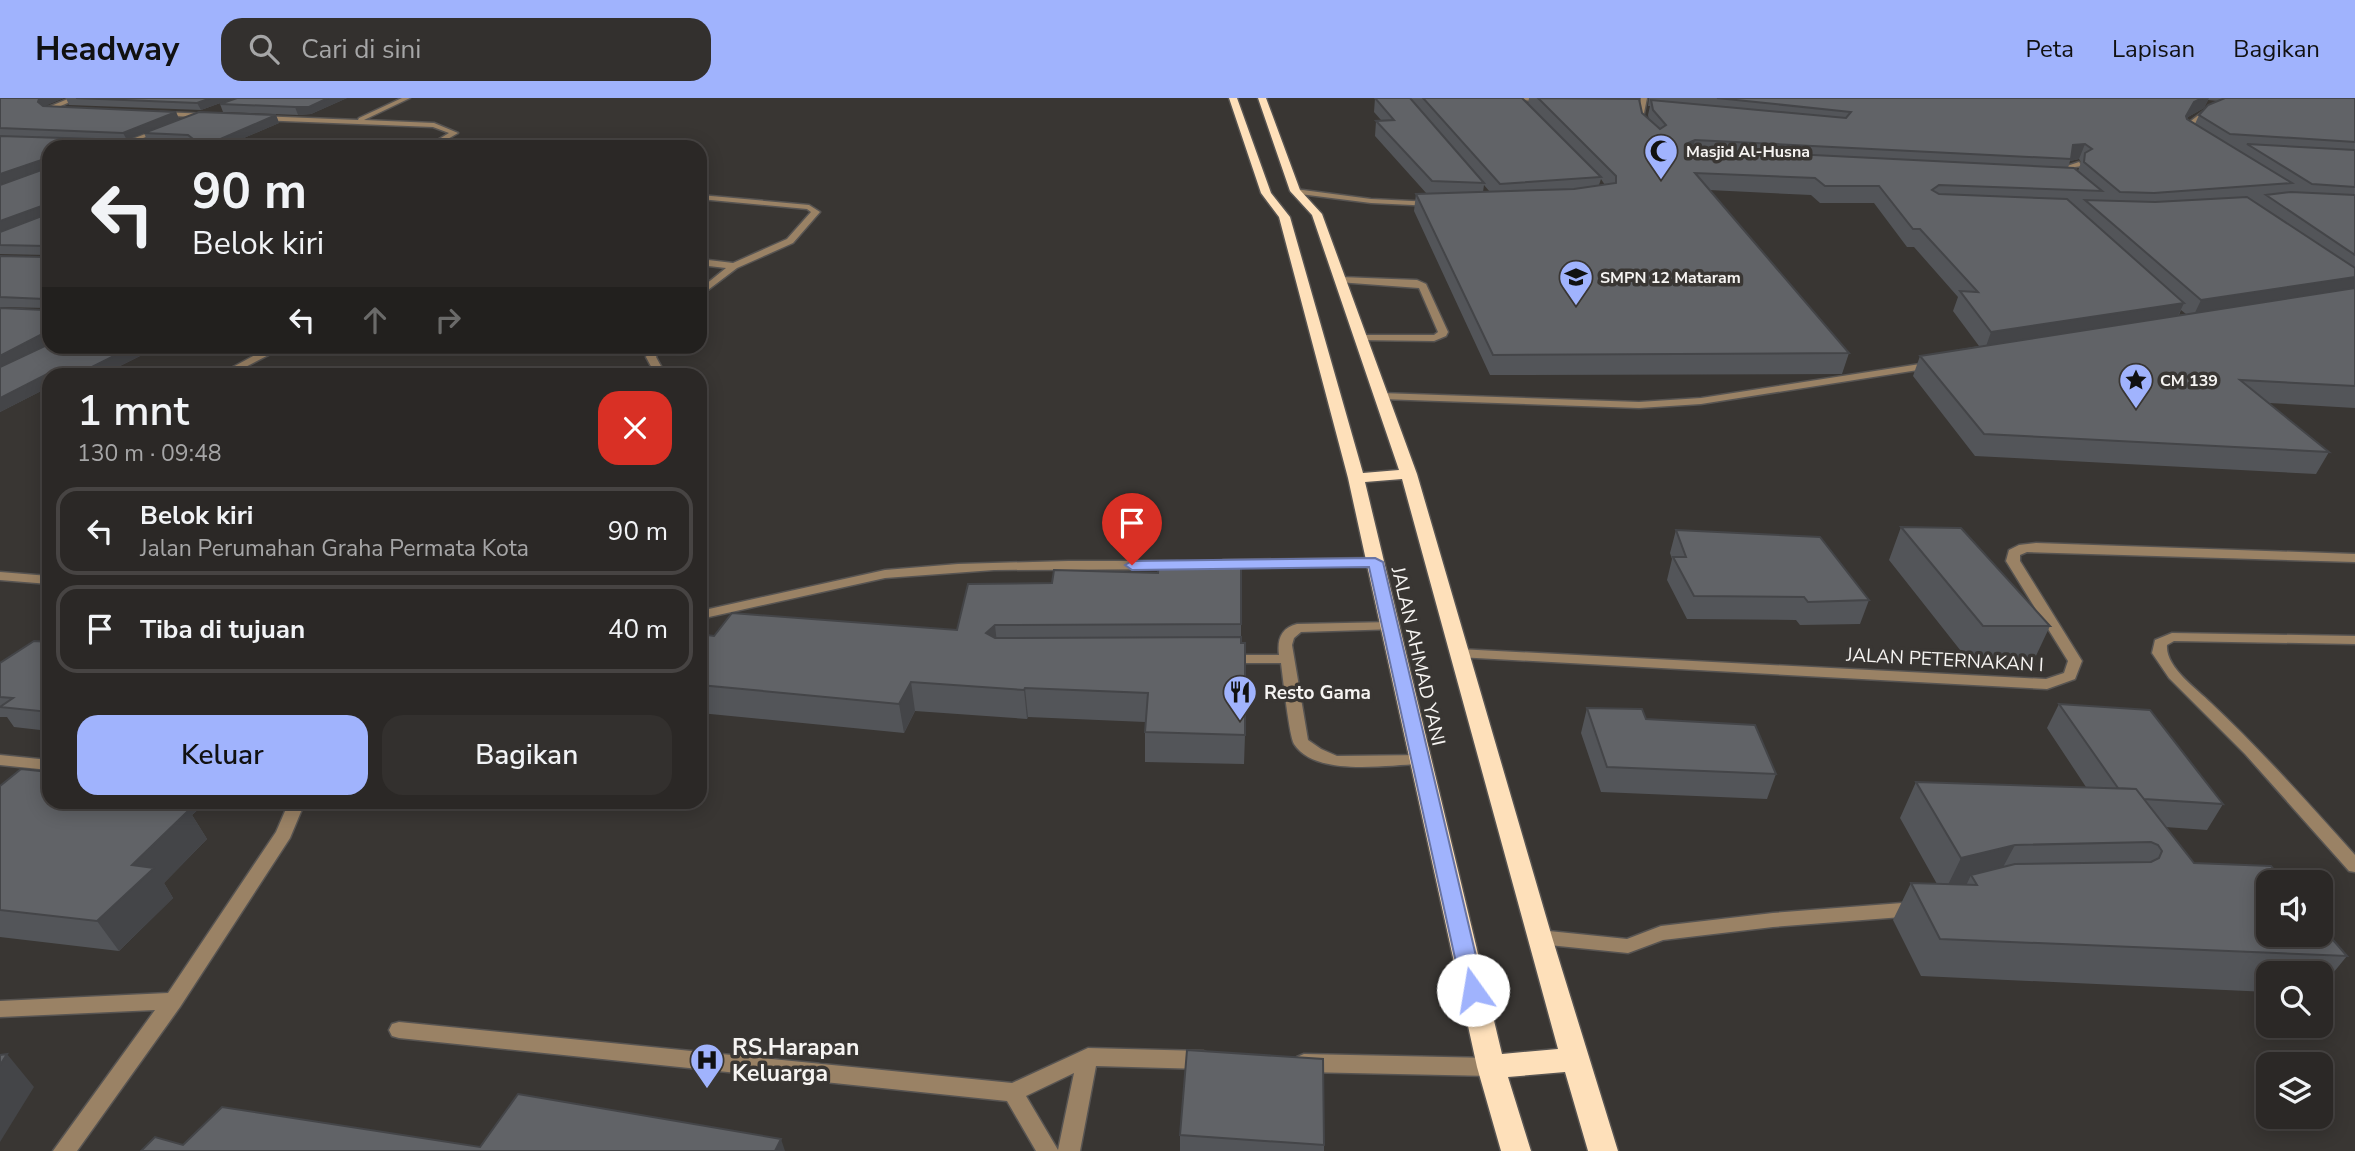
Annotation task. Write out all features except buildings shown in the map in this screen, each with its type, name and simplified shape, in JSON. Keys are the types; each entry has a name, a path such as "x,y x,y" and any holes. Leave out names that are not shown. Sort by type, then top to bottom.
{"highway":[{"name":"JALAN AHMAD YANI","path":"1233,98 1266,193 1284,217 1356,478 1491,1067 1516,1151"},
{"path":"1262,98 1296,193 1317,214 1409,474 1602,1151"},
{"path":"1356,478 1409,474"},
{"path":"1491,1067 1575,1059"}],"street":[{"path":"67,110 47,109 76,98"},
{"path":"356,121 407,98"},
{"path":"1512,98 1553,102"},
{"path":"1512,98 1521,105"},
{"path":"1644,98 1641,109 1642,125 1650,133"},
{"path":"2202,103 2228,104 2231,98"},
{"path":"2193,139 2187,135 2185,128 2215,105"},
{"path":"1628,108 1654,110"},
{"path":"147,113 200,116"},
{"path":"130,140 213,114"},
{"path":"252,117 434,125 455,133 442,140"},
{"path":"2071,180 2072,165 2079,164"},
{"path":"2057,179 2071,180 2078,187"},
{"path":"1296,193 1371,201 1449,204"},
{"path":"707,198 816,209 790,241 734,266 707,287"},
{"path":"707,263 734,266"},
{"path":"1341,280 1417,283 1423,286 1443,332 1441,336 1434,338 1362,338"},
{"path":"237,368 265,354"},
{"path":"1381,396 1639,405 1701,401 1944,363"},
{"name":"JALAN PETERNAKAN I","path":"1458,653 2047,684 2070,676 2075,661 2012,561 2014,553 2021,549 2036,547 2355,558"},
{"path":"707,613 914,570 961,567 1375,562"},
{"path":"0,576 42,579"},
{"path":"1392,626 1297,628 1287,636 1287,659 1301,742 1315,753 1335,761 1419,759"},
{"path":"2355,640 2172,638 2160,643 2159,653 2174,675 2251,750 2355,866"},
{"path":"1205,660 1287,659"},
{"path":"0,760 42,764"},
{"path":"64,1151 173,1001 284,834 294,809"},
{"path":"1539,937 1628,946 1661,933 1759,921 1929,908"},
{"path":"0,1009 173,1001"},
{"path":"400,1030 1013,1092 1088,1057 1227,1061"},
{"path":"1069,1151 1088,1057"},
{"path":"1283,1062 1491,1067"},
{"path":"1013,1092 1048,1151"}],"place":[{"name":"Masjid Al-Husna","path":"1661,181"},
{"name":"SMPN 12 Mataram","path":"1576,307"},
{"name":"CM 139","path":"2136,410"},
{"name":"Resto Gama","path":"1240,722"},
{"name":"RS.Harapan Keluarga","path":"707,1090"}],"route":[{"path":"1132,565 1306,565 1375,562 1392,626 1399,673 1473,990"}]}
